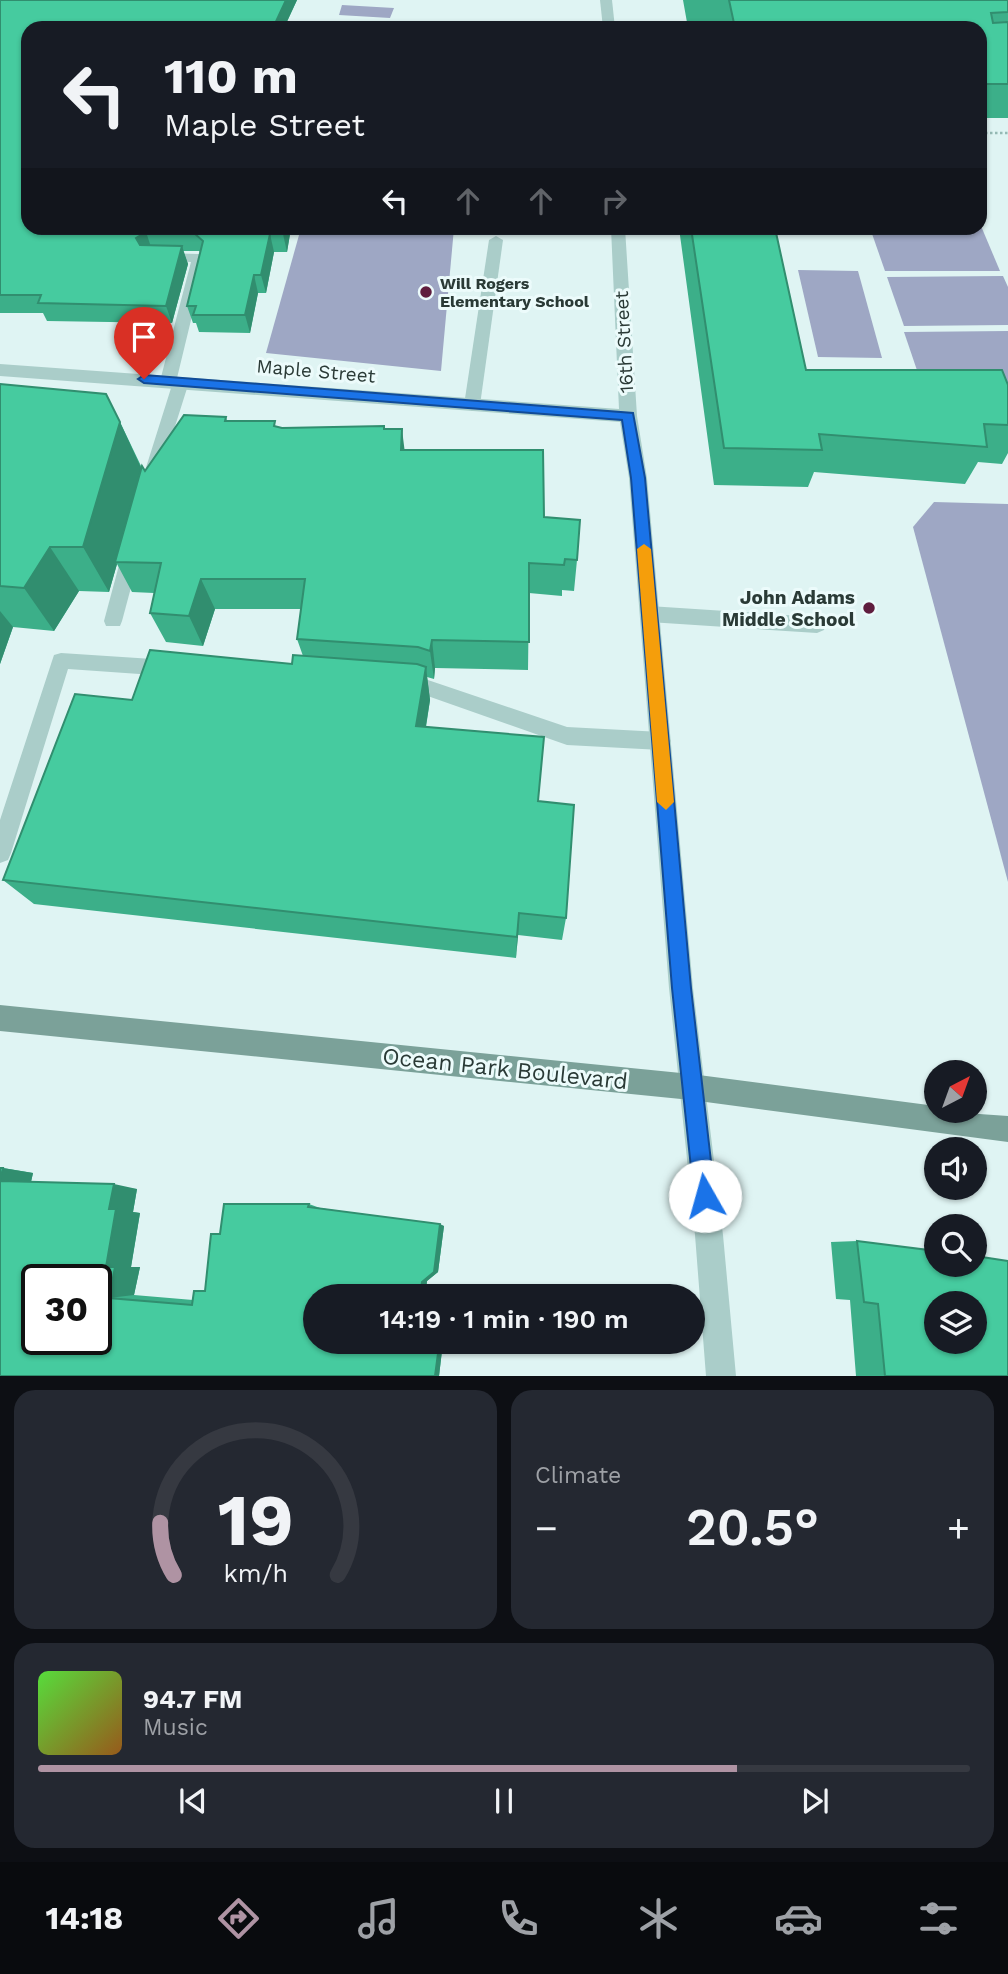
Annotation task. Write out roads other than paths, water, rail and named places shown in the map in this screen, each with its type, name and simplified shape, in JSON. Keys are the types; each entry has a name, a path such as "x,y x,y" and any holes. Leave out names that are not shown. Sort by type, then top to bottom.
{"street":[{"path":"606,0 608,21"},
{"name":"16th Street","path":"618,235 628,416 638,478 691,1087 709,1235 720,1376"},
{"name":"Maple Street","path":"0,370 628,416"},
{"name":"Ocean Park Boulevard","path":"0,1018 691,1087 1008,1129"}],"lane":[{"path":"472,405 496,240"},
{"path":"148,489 166,423 199,258 152,257"},
{"path":"113,621 134,542"},
{"path":"649,614 817,625"},
{"path":"0,853 61,660 186,669"},
{"path":"380,683 422,685 567,736 661,741"}],"place":[{"name":"Will Rogers Elementary School","path":"426,292"},
{"name":"John Adams Middle School","path":"869,608"}]}
